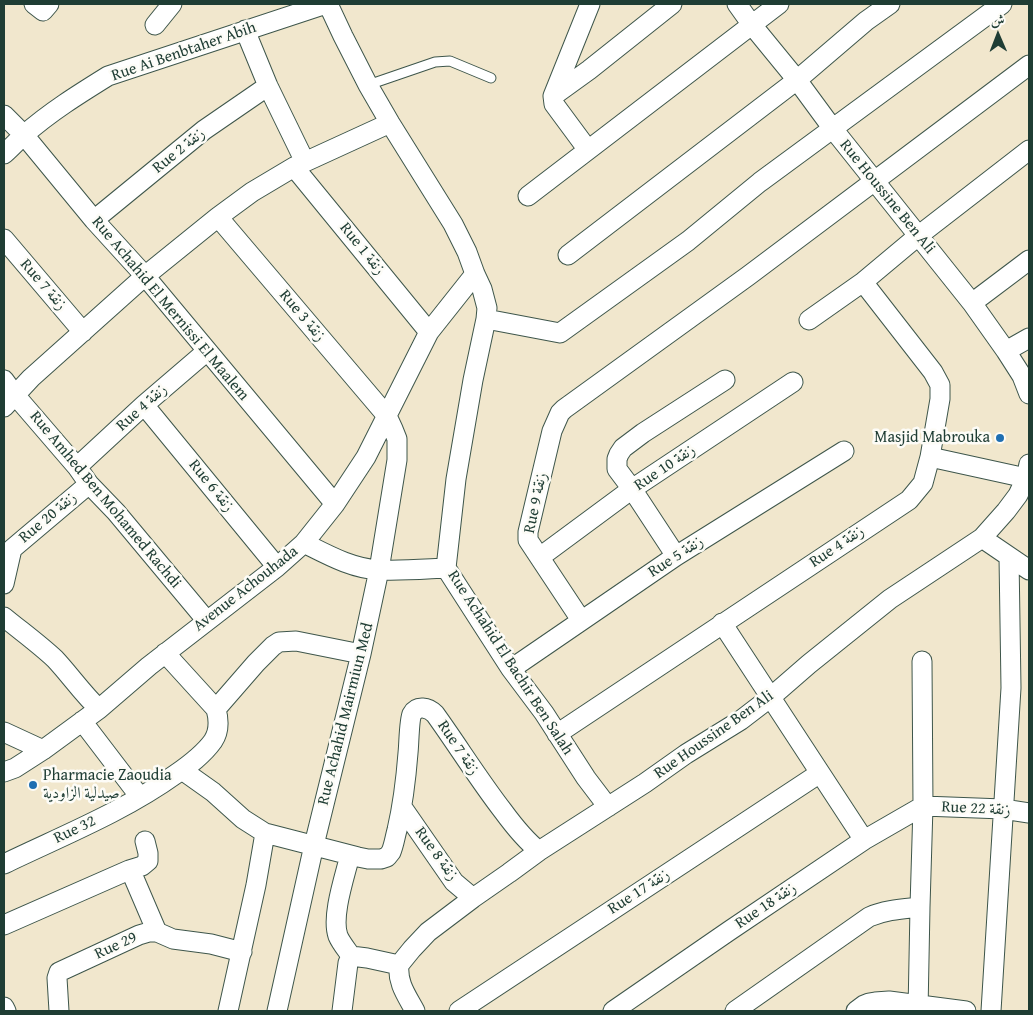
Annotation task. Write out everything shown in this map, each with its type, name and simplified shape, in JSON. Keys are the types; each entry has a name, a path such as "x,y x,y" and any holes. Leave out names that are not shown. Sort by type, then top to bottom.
{"street":[{"path":"155,25 172,4"},
{"name":"Rue Ai Benbtaher Abih","path":"4,154 24,135 80,93 108,76 327,4"},
{"name":"Rue Achahid El Bachir Ben Salah","path":"327,4 368,85 453,224 485,296 486,319 456,478 446,568 511,669 544,713 586,778 608,807"},
{"path":"588,150 554,104 553,96 590,4"},
{"path":"553,96 672,4"},
{"name":"Rue Houssine Ben Ali","path":"737,4 833,129 972,303 1022,376 1029,394"},
{"path":"528,196 779,4"},
{"path":"568,255 797,80 866,21 890,4"},
{"path":"486,319 560,333 688,241 760,182 1002,4"},
{"name":"Rue 1 زنقة","path":"245,30 299,164 429,332"},
{"name":"Rue 9 زنقة","path":"581,620 530,544 528,536 552,431 564,409 740,282 1029,65"},
{"name":"Rue 2 زنقة","path":"94,220 204,130 268,86"},
{"name":"Rue Achahid El Mernissi El Maalem","path":"4,115 24,135 94,220 145,276 335,504"},
{"path":"9,401 31,378 145,276 252,192 299,164 390,122"},
{"path":"809,320 863,282 918,236 1029,150"},
{"name":"Rue 3 زنقة","path":"218,217 387,416"},
{"name":"Rue 7 زنقة","path":"4,239 83,332"},
{"path":"972,303 1029,260"},
{"name":"Avenue Achouhada","path":"4,772 15,768 82,722 165,653 277,567 304,543 335,504 366,457 429,332 475,274"},
{"name":"Rue 4 زنقة","path":"557,734 909,500 923,483 930,457 940,399 940,385 933,372 863,282"},
{"path":"1006,351 1029,338"},
{"name":"Rue 4 زنقة","path":"77,467 207,351"},
{"name":"Rue Amhed Ben Mohamed Rachdi","path":"4,380 9,401 77,467 89,484 116,512 207,621"},
{"path":"676,556 617,469 617,459 623,448 642,433 725,380"},
{"name":"Rue 10 زنقة","path":"540,557 632,489 793,382"},
{"name":"Rue 6 زنقة","path":"144,406 277,567"},
{"name":"Rue Achahid Mairmiun Med","path":"278,1011 314,845 362,654 380,570 398,460 397,439 387,416"},
{"name":"Rue 5 زنقة","path":"511,669 676,556 844,451"},
{"path":"930,457 1026,481"},
{"name":"Rue Houssine Ben Ali","path":"399,965 428,932 474,898 540,851 686,754 741,720 890,599 982,538 1006,511 1026,481"},
{"name":"Rue 20 زنقة","path":"4,584 8,547 89,484"},
{"path":"982,538 1029,570"},
{"path":"304,543 329,556 360,567 380,570 446,568"},
{"path":"991,1011 1011,688 1009,556"},
{"path":"4,617 43,648 98,709"},
{"path":"722,623 864,840"},
{"path":"165,653 216,709 256,663 279,642 296,642 362,654"},
{"path":"918,1008 923,806 922,661"},
{"name":"Rue 7 زنقة","path":"402,807 409,747 410,717 415,710 424,708 431,710 481,782 529,843 540,851"},
{"name":"Rue 32","path":"4,864 140,797 182,770 201,755 216,736 218,716 216,709"},
{"path":"82,722 140,797"},
{"path":"4,732 42,750"},
{"path":"182,770 213,792 243,819 265,833 376,860 387,856 391,852 402,807"},
{"name":"Rue 17 زنقة","path":"459,1011 820,773"},
{"name":"Rue 22 زنقة","path":"923,806 1003,809 1029,813"},
{"name":"Rue 18 زنقة","path":"613,1011 864,840 923,806"},
{"name":"Rue 8 زنقة","path":"402,807 454,882 474,898"},
{"path":"228,1011 256,885 265,833"},
{"path":"4,925 128,870 142,866 148,861 149,856 145,841"},
{"path":"350,855 338,905 336,922 338,936 351,956 399,965 399,982 415,1011"},
{"path":"128,870 156,932"},
{"path":"735,1011 869,917 879,912 920,907"},
{"name":"Rue 29","path":"59,1011 57,978 59,972 149,932 156,932 173,939 211,944 242,952"},
{"path":"342,1011 348,963 351,956"},
{"path":"856,1011 864,1005 889,1001 918,1008 966,1011"},
{"path":"4,1007 6,1011"}],"lane":[{"path":"368,85 434,62 450,61 491,78"}],"place":[{"name":"Masjid Mabrouka","path":"1000,438"},
{"name":"Pharmacie Zaoudia صيدلية الزاودية","path":"33,785"}]}
